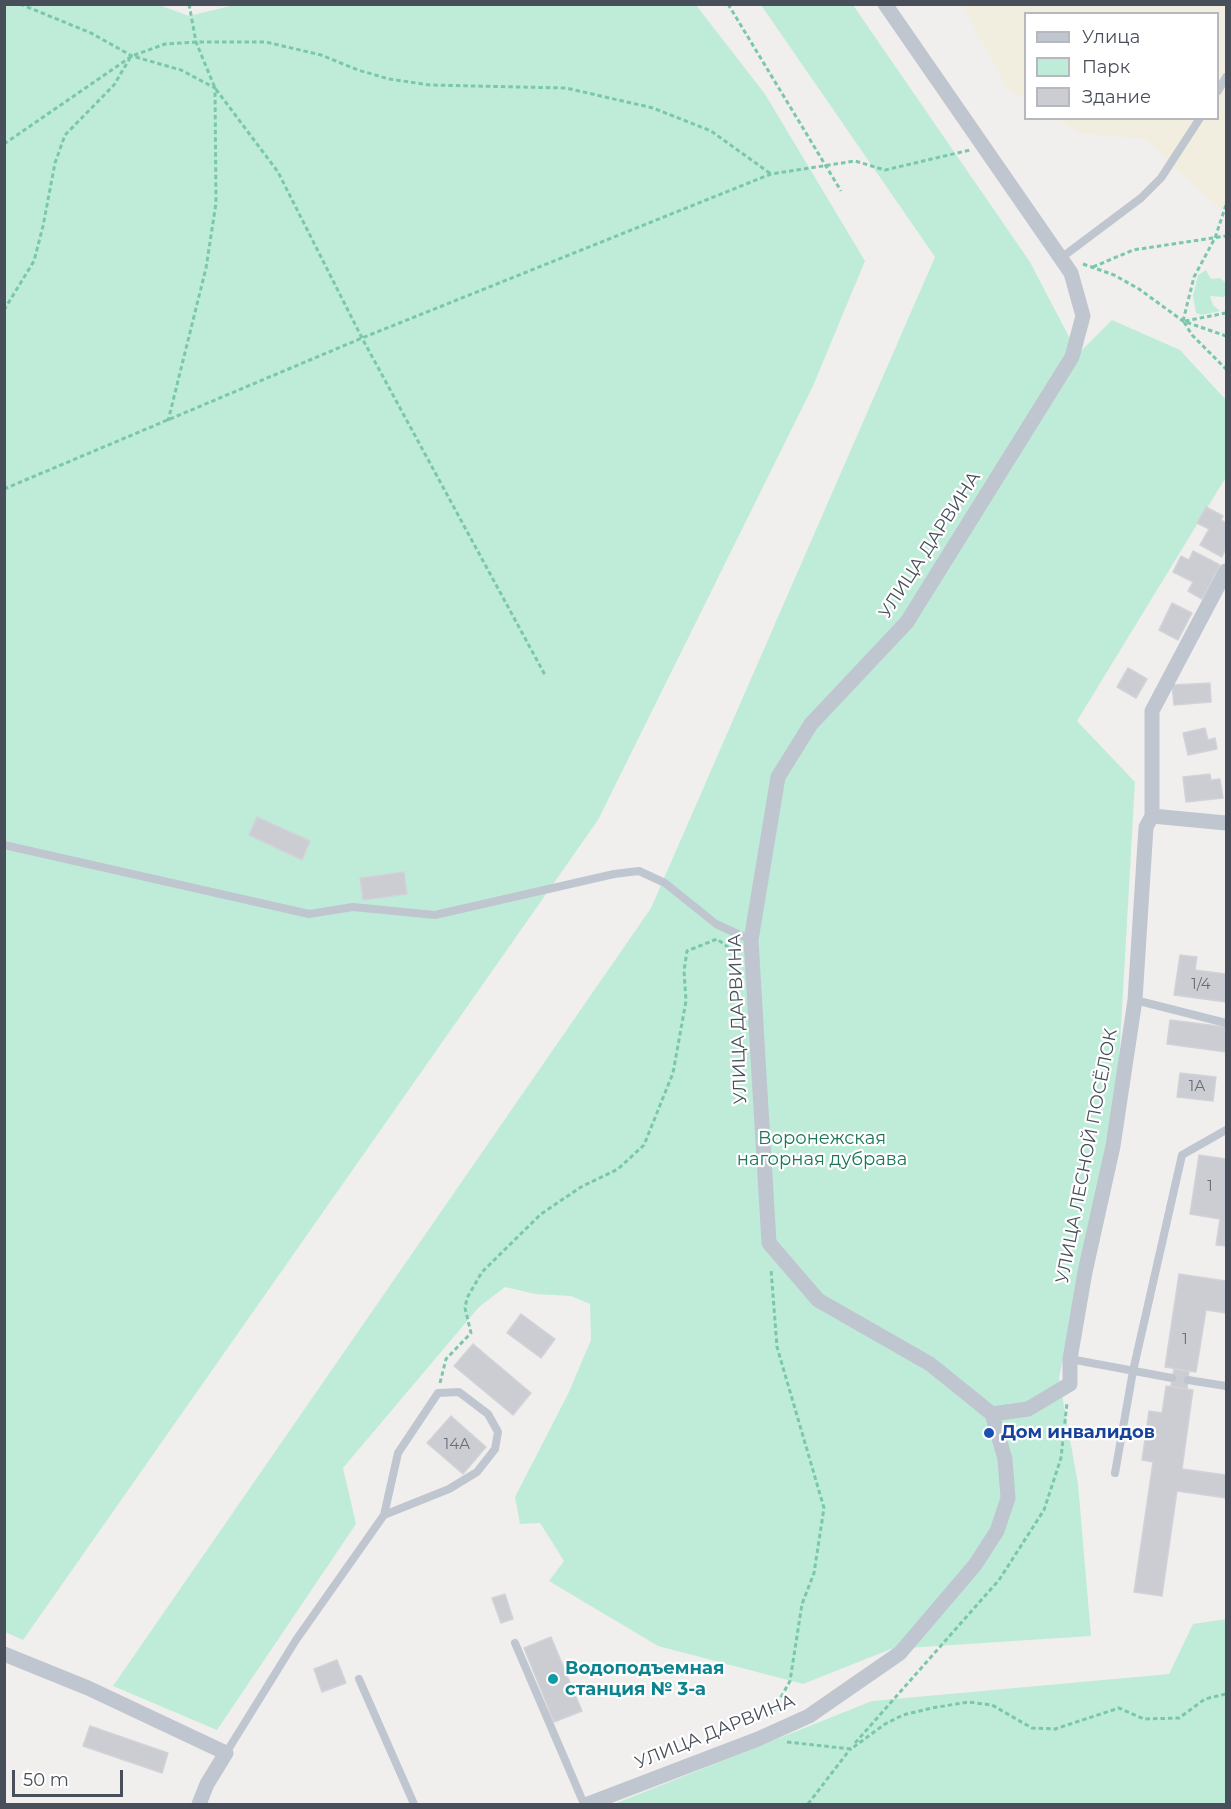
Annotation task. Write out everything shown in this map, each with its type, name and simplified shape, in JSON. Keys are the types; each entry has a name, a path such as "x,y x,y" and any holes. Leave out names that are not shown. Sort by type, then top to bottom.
{"street":[{"name":"УЛИЦА ДАРВИНА","path":"769,1243 751,939 778,777 811,724 907,622 1072,357 1083,316 1071,273 885,4"},
{"name":"УЛИЦА ЛЕСНОЙ ПОСЁЛОК","path":"992,1414 1028,1408 1070,1384 1070,1359 1085,1272 1113,1146 1135,1000 1146,827 1152,816 1152,711 1227,571"},
{"path":"1152,816 1227,824"},
{"path":"769,1243 818,1300 930,1364 992,1414"},
{"name":"УЛИЦА ДАРВИНА","path":"586,1804 758,1739 809,1716 900,1653 975,1565 997,1531 1008,1498 1005,1459 992,1414"},
{"path":"4,1654 88,1688 226,1753 207,1784 199,1804"}],"lane":[{"path":"1061,258 1141,198 1161,178 1199,120"},
{"path":"4,845 309,914 354,907 435,915 614,874 639,872 665,883 716,924 751,939"},
{"path":"1135,1000 1227,1023"},
{"path":"1115,1473 1133,1371 1182,1155 1227,1130"},
{"path":"1070,1359 1172,1378"},
{"path":"1188,1380 1227,1386"},
{"path":"226,1753 296,1640 384,1515 398,1453 438,1393 459,1392 488,1414 498,1432 495,1449 477,1472 449,1489 384,1515"},
{"path":"515,1642 586,1804"},
{"path":"359,1679 414,1804"}],"path":[{"path":"20,4 91,33 132,56 181,70 215,88"},
{"path":"189,4 196,42 215,88 279,172 362,338 545,675"},
{"path":"728,4 841,190"},
{"path":"4,144 132,56 165,44 266,42 321,55 358,70 389,79 430,85 566,88 653,108 711,131 771,174"},
{"path":"4,310 34,261 55,163 65,135 114,85 132,56"},
{"path":"168,421 206,268 216,203 215,88"},
{"path":"4,489 362,338 771,174 855,161 885,170 982,147"},
{"path":"1227,205 1215,238 1194,277 1183,321 1192,335 1227,369"},
{"path":"1094,267 1132,250 1227,236"},
{"path":"1061,258 1094,267 1139,289 1183,321 1227,336"},
{"path":"1183,321 1227,314"},
{"path":"438,1393 446,1359 471,1333 465,1308 467,1298 482,1272 541,1214 581,1187 618,1169 644,1145 674,1073 686,1001 684,971 687,951 717,939 753,966"},
{"path":"769,1243 777,1347 824,1508 814,1573 802,1604 789,1681 758,1739 851,1749 885,1724 903,1715 968,1702 992,1705 1032,1728 1055,1729 1119,1708 1144,1719 1179,1718 1205,1700 1227,1694"}],"green space":[{"path":"238,4 696,5 765,94 865,261 813,386 598,820 23,1640 5,1632 5,5 159,5 189,16"},
{"name":"Воронежская нагорная дубрава","path":"761,5 853,5 1030,262 1078,354 1112,320 1180,350 1226,400 1226,477 1077,721 1135,782 1118,1079 1106,1154 1059,1378 1078,1484 1091,1636 891,1649 803,1684 658,1646 549,1581 564,1561 540,1523 520,1524 515,1497 568,1394 591,1340 590,1304 571,1296 535,1294 505,1287 479,1307 343,1468 356,1524 217,1730 113,1686 651,908 935,257"},
{"path":"1206,270 1211,279 1220,278 1226,283 1226,294 1224,297 1210,296 1213,305 1220,311 1202,315 1196,313 1193,296 1198,275"},
{"path":"1226,1619 1226,1804 614,1804 872,1701 1169,1674 1193,1624"}],"sand":[{"path":"963,5 1226,5 1226,213 1145,139 1083,134 1059,120 1219,120 1219,12 1024,12 1024,99 1006,88"}],"building":[{"path":"1206,507 1223,516 1221,520 1226,523 1226,548 1222,557 1200,545 1209,529 1197,523"},
{"path":"1193,551 1220,565 1202,599 1188,591 1193,582 1173,572 1181,556 1189,560"},
{"path":"1172,603 1192,613 1178,640 1159,630"},
{"path":"1128,668 1147,679 1136,698 1117,687"},
{"path":"1210,683 1211,702 1174,705 1172,685"},
{"path":"1205,728 1208,740 1215,738 1217,749 1188,755 1183,733"},
{"path":"1210,774 1211,780 1220,779 1223,798 1186,802 1183,777"},
{"path":"257,817 310,841 302,860 249,835"},
{"path":"404,872 407,894 363,900 360,878"},
{"path":"1180,955 1197,957 1195,970 1226,974 1226,1002 1174,995"},
{"path":"1170,1020 1226,1027 1226,1052 1167,1044"},
{"path":"1180,1073 1216,1077 1213,1101 1177,1097"},
{"path":"1199,1155 1226,1159 1226,1246 1216,1245 1220,1219 1190,1214"},
{"path":"1179,1274 1226,1281 1226,1313 1206,1310 1196,1372 1165,1367"},
{"path":"521,1314 555,1339 541,1358 507,1333"},
{"path":"473,1344 531,1393 513,1415 454,1366"},
{"path":"1174,1369 1189,1371 1187,1389 1171,1386"},
{"path":"1166,1386 1193,1390 1182,1469 1226,1475 1226,1498 1177,1491 1162,1596 1134,1592 1153,1462 1142,1460 1149,1411 1162,1413"},
{"path":"451,1416 486,1447 463,1474 427,1443"},
{"path":"505,1594 513,1619 501,1623 492,1598"},
{"name":"Водоподъемная станция № 3-а","path":"551,1637 582,1711 554,1722 524,1648"},
{"path":"337,1660 346,1683 322,1692 314,1669"},
{"path":"90,1726 168,1753 162,1773 83,1746"}],"place":[{"name":"Дом инвалидов","path":"989,1433"},
{"name":"Водоподъемная станция № 3-а","path":"553,1679"}]}
